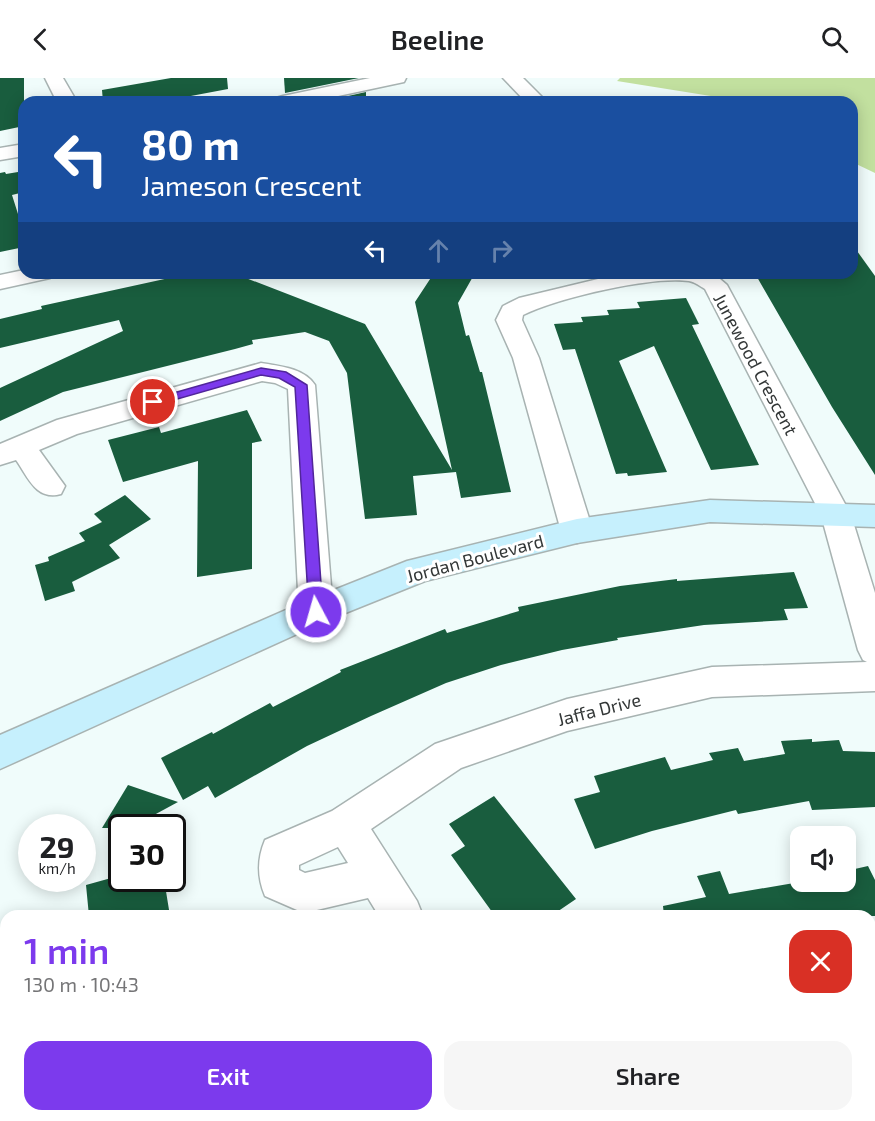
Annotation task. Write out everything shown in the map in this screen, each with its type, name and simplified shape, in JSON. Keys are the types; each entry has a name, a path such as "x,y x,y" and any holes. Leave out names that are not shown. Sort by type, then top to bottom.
{"street":[{"path":"54,78 64,96"},
{"path":"312,96 397,78"},
{"path":"512,78 531,96"},
{"path":"0,154 18,151"},
{"path":"0,282 18,278"},
{"name":"Junewood Crescent","path":"577,531 526,358 509,320 512,311 528,303 626,279"},
{"name":"Junewood Crescent","path":"705,279 715,285 836,515"},
{"path":"50,486 11,450 67,427 261,372 282,375 301,385 316,612"},
{"name":"Jordan Boulevard","path":"0,752 316,612 418,570 577,531 710,511 875,516"},
{"path":"836,515 875,650"},
{"name":"Jaffa Drive","path":"378,876 304,893 279,882 279,854 346,824 448,756 567,716 712,682 875,675"},
{"path":"346,824 398,910"}],"green space":[{"path":"620,78 875,78 875,173 858,165 858,96 711,96 617,81"}],"building":[{"path":"0,78 24,78 24,96 18,96 18,127 0,131"},
{"path":"171,78 227,78 228,89 191,96 102,96 102,90"},
{"path":"284,78 359,78 285,93"},
{"path":"366,92 366,96 348,96"},
{"path":"5,172 6,174 18,172 18,194 12,195 18,214 18,248 0,252 0,173"},
{"path":"858,252 875,276 875,475 832,407 758,279 858,279"},
{"path":"165,279 249,279 365,324 452,470 415,302 430,279 472,279 458,303 466,336 469,335 480,372 482,372 511,492 461,498 456,472 413,476 417,515 365,519 347,373 329,341 305,332 252,340 253,344 235,349 63,392 0,421 0,388 123,331 119,320 0,348 0,319 42,309 41,306"},
{"path":"686,298 699,324 692,325 759,465 711,470 654,346 619,361 667,472 628,476 627,473 616,474 575,349 563,350 554,324 583,322 581,317 609,315 607,310 640,308 637,302"},
{"path":"247,410 262,441 252,443 252,569 197,577 198,461 123,482 108,440 159,427 161,433"},
{"path":"125,495 151,519 109,545 120,558 72,582 75,591 45,601 35,565 49,561 48,557 85,541 79,533 102,522 94,514"},
{"path":"794,572 808,608 784,609 788,620 704,625 617,638 618,640 562,650 501,665 446,683 371,716 307,746 215,798 208,786 183,800 161,758 212,732 213,734 270,703 273,707 341,672 340,670 445,629 447,633 519,611 518,607 620,586 677,579 677,581"},
{"path":"812,739 812,742 839,740 843,751 875,752 875,807 812,810 809,801 738,814 736,810 652,831 595,849 574,799 600,792 594,776 665,757 671,770 713,760 709,753 738,748 744,761 785,754 781,741"},
{"path":"128,785 178,802 156,814 110,814"},
{"path":"494,796 576,899 560,910 491,910 451,855 465,846 449,824"},
{"path":"108,818 108,828 102,828"},
{"path":"868,866 875,880 875,910 663,910 663,906 706,897 697,876 720,871 729,894 790,884 790,892 856,892 856,869"},
{"path":"108,879 108,892 166,892 169,910 88,910 87,892 96,892 96,882"}],"route":[{"path":"153,402 261,372 282,375 301,385 316,612"}]}
